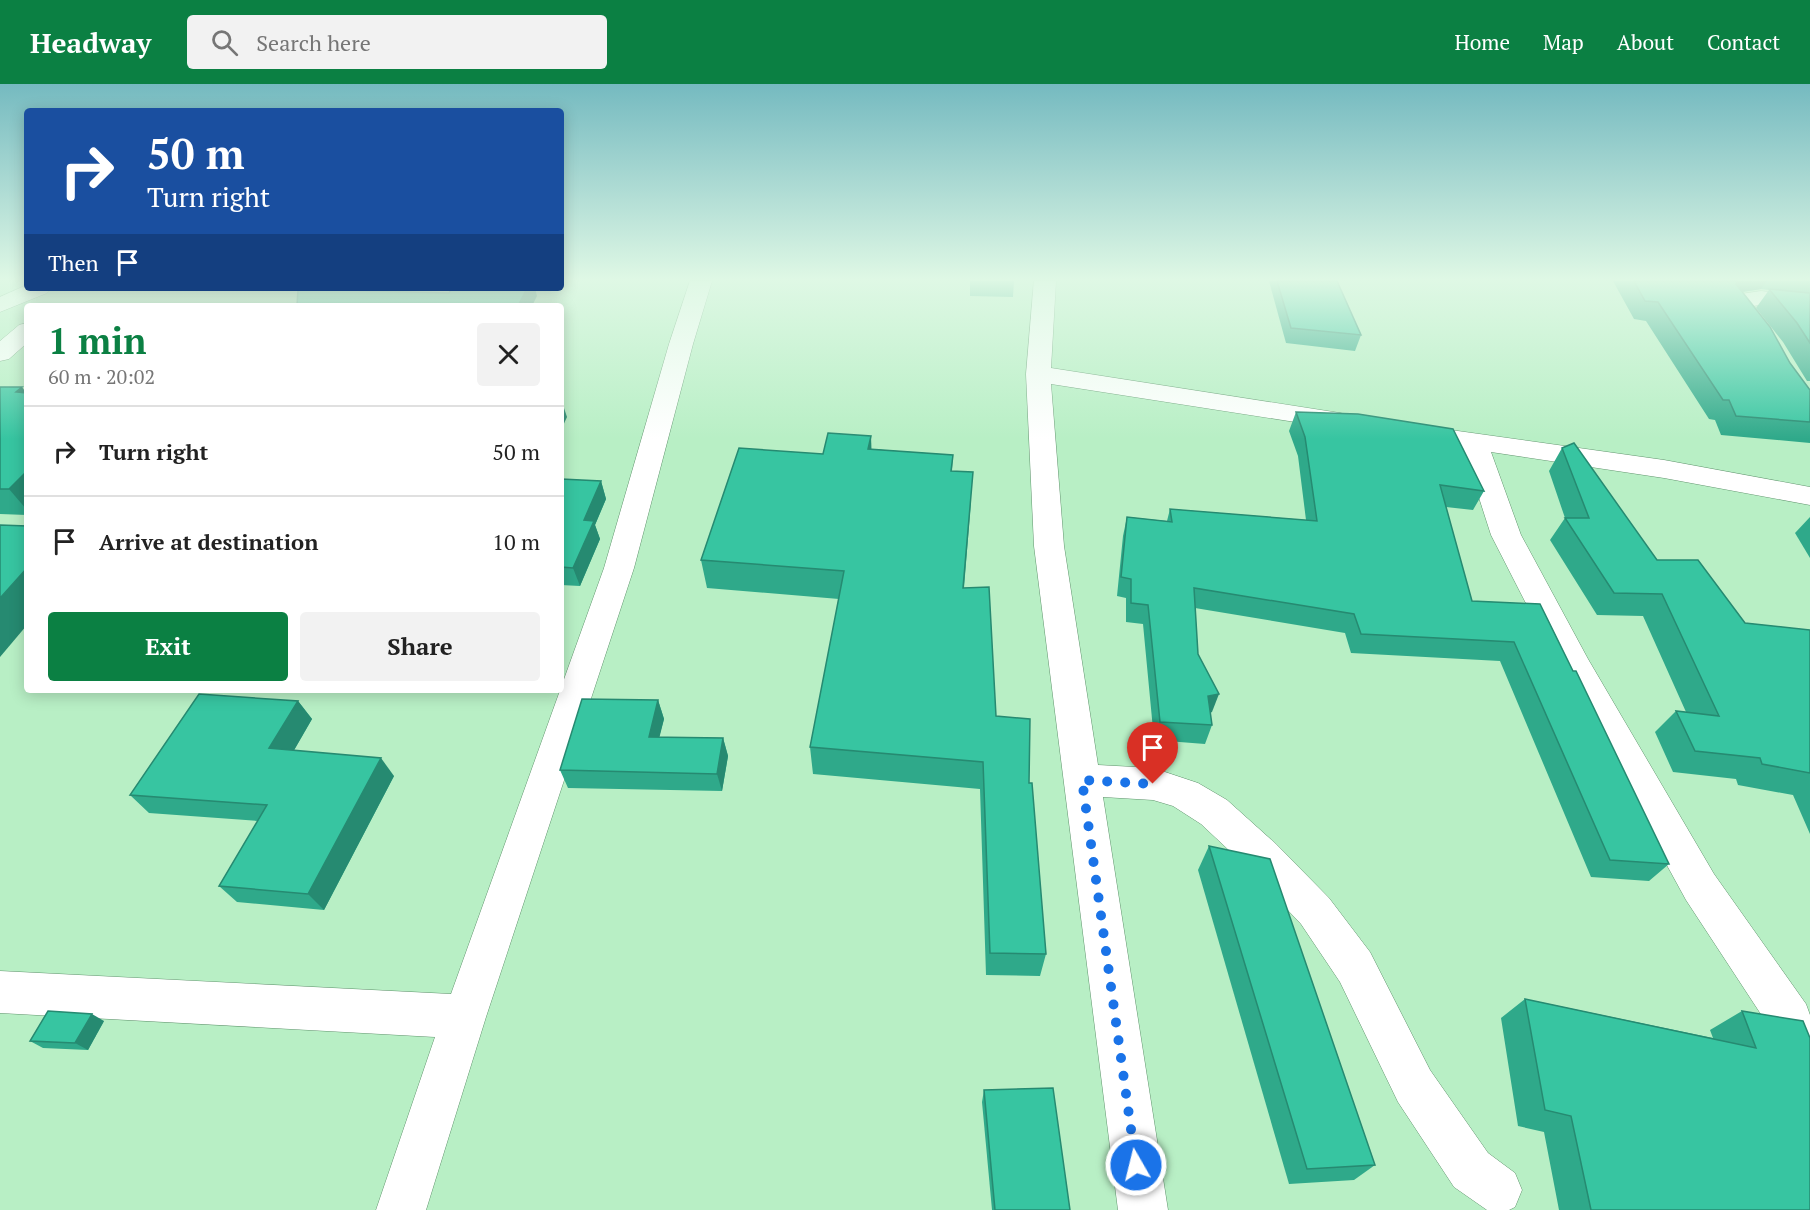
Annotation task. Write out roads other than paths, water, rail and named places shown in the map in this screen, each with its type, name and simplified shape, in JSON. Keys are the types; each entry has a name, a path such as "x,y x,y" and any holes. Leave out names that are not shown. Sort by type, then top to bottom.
{"street":[{"path":"0,354 23,334"},
{"path":"401,1210 464,1017 618,568 684,334"},
{"path":"1041,334 1038,374 1049,546 1143,1210"},
{"path":"1038,374 1474,442 1664,469 1810,496"},
{"path":"1474,442 1506,535 1571,658 1700,887 1790,1020 1810,1079"},
{"path":"1082,780 1153,784 1185,794 1214,813 1262,856 1315,911 1355,967 1414,1086 1471,1170 1498,1190"},
{"path":"0,992 464,1017"}]}
